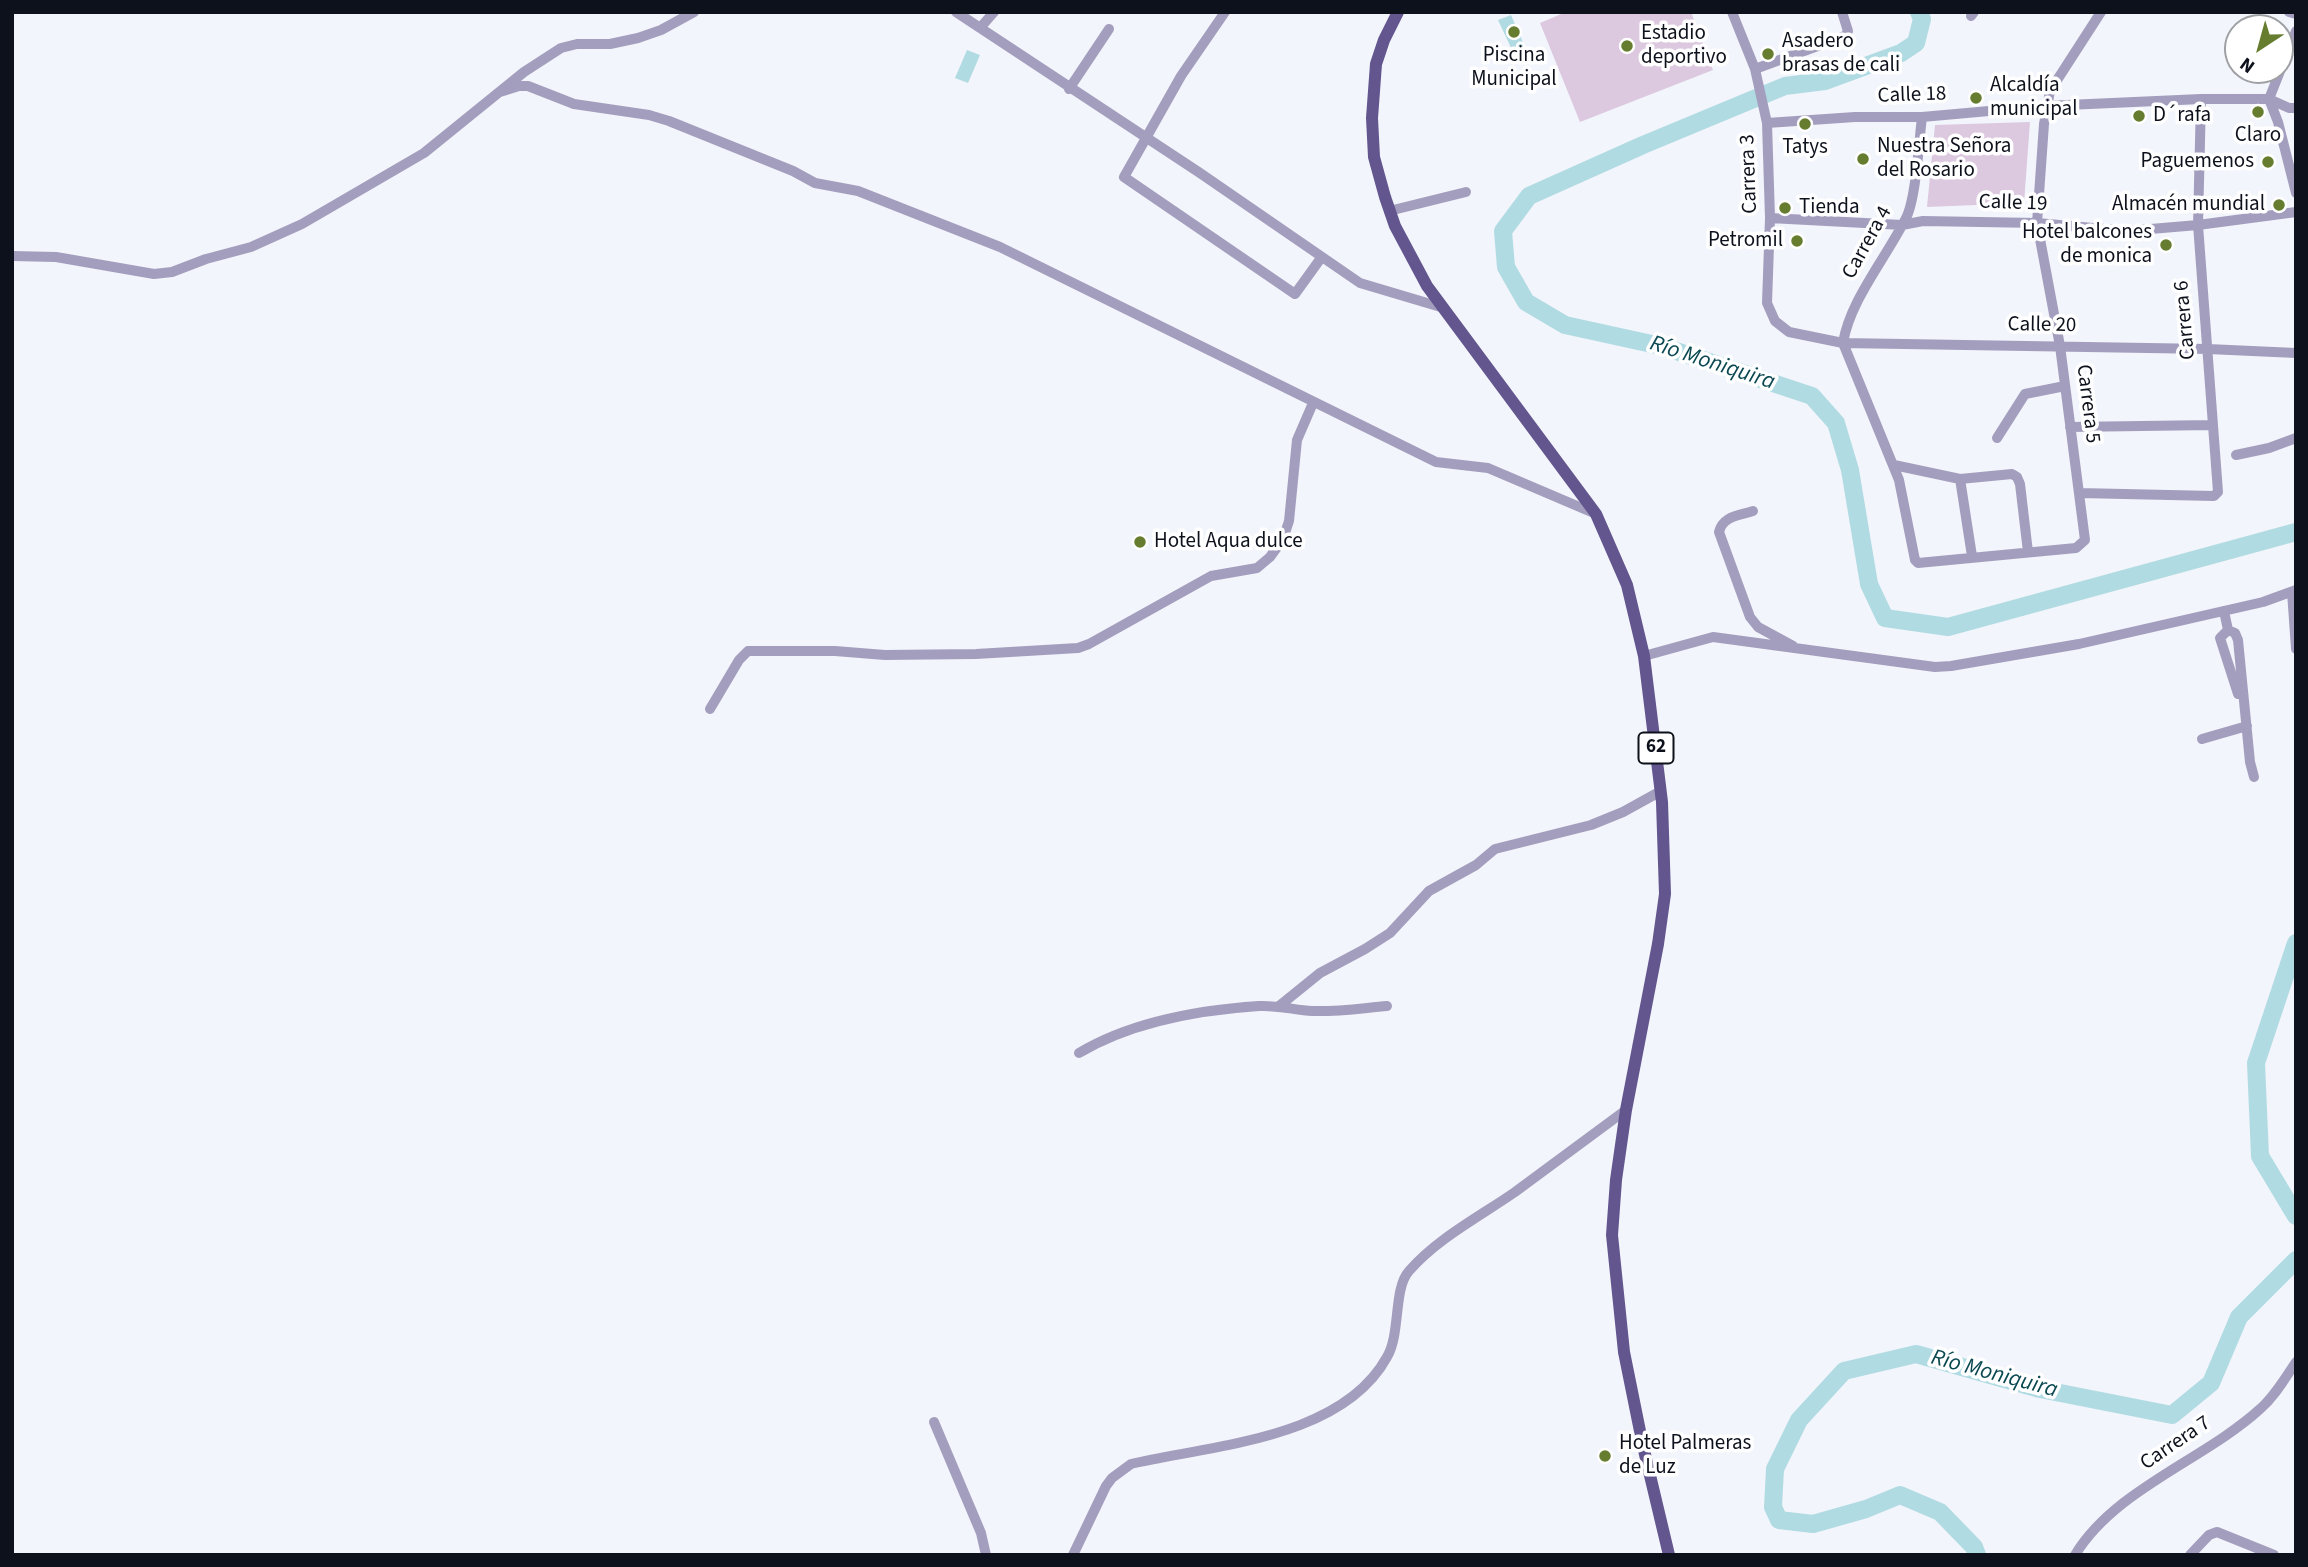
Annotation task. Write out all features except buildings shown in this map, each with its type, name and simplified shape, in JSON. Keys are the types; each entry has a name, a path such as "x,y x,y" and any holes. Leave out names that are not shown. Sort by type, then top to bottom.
{"main road":[{"name":"62","path":"1398,12 1384,40 1372,89 1374,157 1390,211 1416,267 1596,514 1627,585 1644,656 1661,791 1665,894 1626,1110 1616,1180 1612,1235 1626,1366 1669,1555"}],"street":[{"path":"12,256 56,257 154,274 172,272 206,259 251,247 302,225 424,153 524,72 561,48 577,44 610,44 638,38 661,30 694,12"},
{"path":"956,12 1147,138 1360,284 1444,308"},
{"path":"980,28 994,12"},
{"path":"1225,12 1181,76 1124,177 1295,294 1321,258"},
{"name":"Carrera 3","path":"1732,12 1755,69 1767,117 1770,218 1767,303 1775,321 1789,332"},
{"path":"1755,69 1845,36 1848,31 1842,12"},
{"path":"2045,106 2055,81 2101,12"},
{"path":"2289,12 2296,14"},
{"path":"1069,89 1109,29"},
{"path":"2296,31 2269,99 2296,194"},
{"path":"500,92 527,86 574,104 659,118 793,171 815,183 858,191 891,203 1000,247 1436,462 1488,468 1596,514"},
{"name":"Calle 18","path":"1767,117 1801,120 1922,117 2045,106 2201,99 2269,99"},
{"name":"Carrera 6","path":"2079,493 2217,494 2198,225 2201,99"},
{"path":"2269,99 2292,108 2277,122"},
{"name":"Carrera 5","path":"2028,552 2076,548 2085,540 2060,346 2037,223 2045,106"},
{"name":"Carrera 4","path":"1843,343 1846,323 1854,305 1910,209 1922,117"},
{"path":"1390,211 1466,192"},
{"name":"Calle 19","path":"1770,218 1902,225 1923,220 2037,223 2127,231 2296,212"},
{"name":"Calle 20","path":"1789,332 1843,343 2296,353"},
{"path":"1843,343 1894,465 1916,562 2028,552 2017,477 2012,474 1960,479 1894,465"},
{"path":"1997,438 2025,394 2065,386"},
{"path":"710,709 739,660 748,651 923,655 1078,648 1211,576 1257,568 1270,557 1286,531 1292,505 1293,464 1297,440 1313,403"},
{"path":"2070,427 2213,425"},
{"path":"2236,455 2269,448 2296,438"},
{"path":"1960,479 1972,556"},
{"path":"1753,511 1726,519 1719,532 1750,617 1758,626 1797,648"},
{"path":"1644,656 1713,637 1935,667 1951,666 2079,645 2224,611 2294,591 2296,649"},
{"path":"2224,611 2228,629 2235,633 2238,640 2249,762 2254,777"},
{"path":"2202,739 2247,726"},
{"path":"1278,1007 1309,981 1390,933 1430,891 1476,865 1495,849 1591,825 1623,812 1661,791"},
{"path":"1079,1053 1116,1035 1185,1016 1260,1006 1314,1011 1387,1006"},
{"path":"1073,1555 1106,1486 1131,1464 1277,1432 1322,1416 1354,1397 1370,1381 1388,1356 1398,1318 1401,1283 1408,1272 1452,1234 1515,1192 1626,1110"},
{"name":"Carrera 7","path":"2075,1555 2087,1536 2109,1513 2261,1409 2296,1362"},
{"path":"934,1422 980,1529 986,1555"},
{"path":"2190,1555 2209,1535 2219,1532 2274,1555"}],"shaded area":[{"name":"Estadio deportivo","path":"1566,12 1691,12 1713,70 1580,122 1540,23"},
{"path":"2030,122 2024,203 1927,207 1935,125"}],"water":[{"path":"1511,15 1525,47 1513,52 1498,20"},
{"path":"967,50 980,55 968,83 955,78"}],"waterway":[{"name":"Río Moniquira","path":"1919,12 1922,19 1916,43 1901,53 1825,81 1785,86 1529,196 1503,231 1506,267 1526,302 1565,325 1661,346 1812,396 1836,423 1850,470 1869,584 1885,618 1948,627 2296,532"},
{"name":"Río Moniquira","path":"2296,943 2256,1063 2260,1156 2296,1216"},
{"name":"Río Moniquira","path":"1977,1555 1974,1547 1940,1512 1900,1495 1866,1509 1813,1524 1779,1520 1773,1507 1775,1469 1799,1420 1844,1371 1916,1354 2040,1389 2172,1415 2211,1383 2239,1317 2296,1260"}],"place":[{"name":"Piscina Municipal","path":"1514,32"},
{"name":"Estadio deportivo","path":"1627,46"},
{"name":"Asadero brasas de cali","path":"1768,54"},
{"name":"Alcaldía municipal","path":"1976,98"},
{"name":"Claro","path":"2258,112"},
{"name":"D´rafa","path":"2139,116"},
{"name":"Tatys","path":"1805,124"},
{"name":"Nuestra Señora del Rosario","path":"1863,159"},
{"name":"Paguemenos","path":"2268,162"},
{"name":"Almacén mundial","path":"2279,205"},
{"name":"Tienda","path":"1785,208"},
{"name":"Petromil","path":"1797,241"},
{"name":"Hotel balcones de monica","path":"2166,245"},
{"name":"Hotel Aqua dulce","path":"1140,542"},
{"name":"Hotel Palmeras de Luz","path":"1605,1456"}]}
